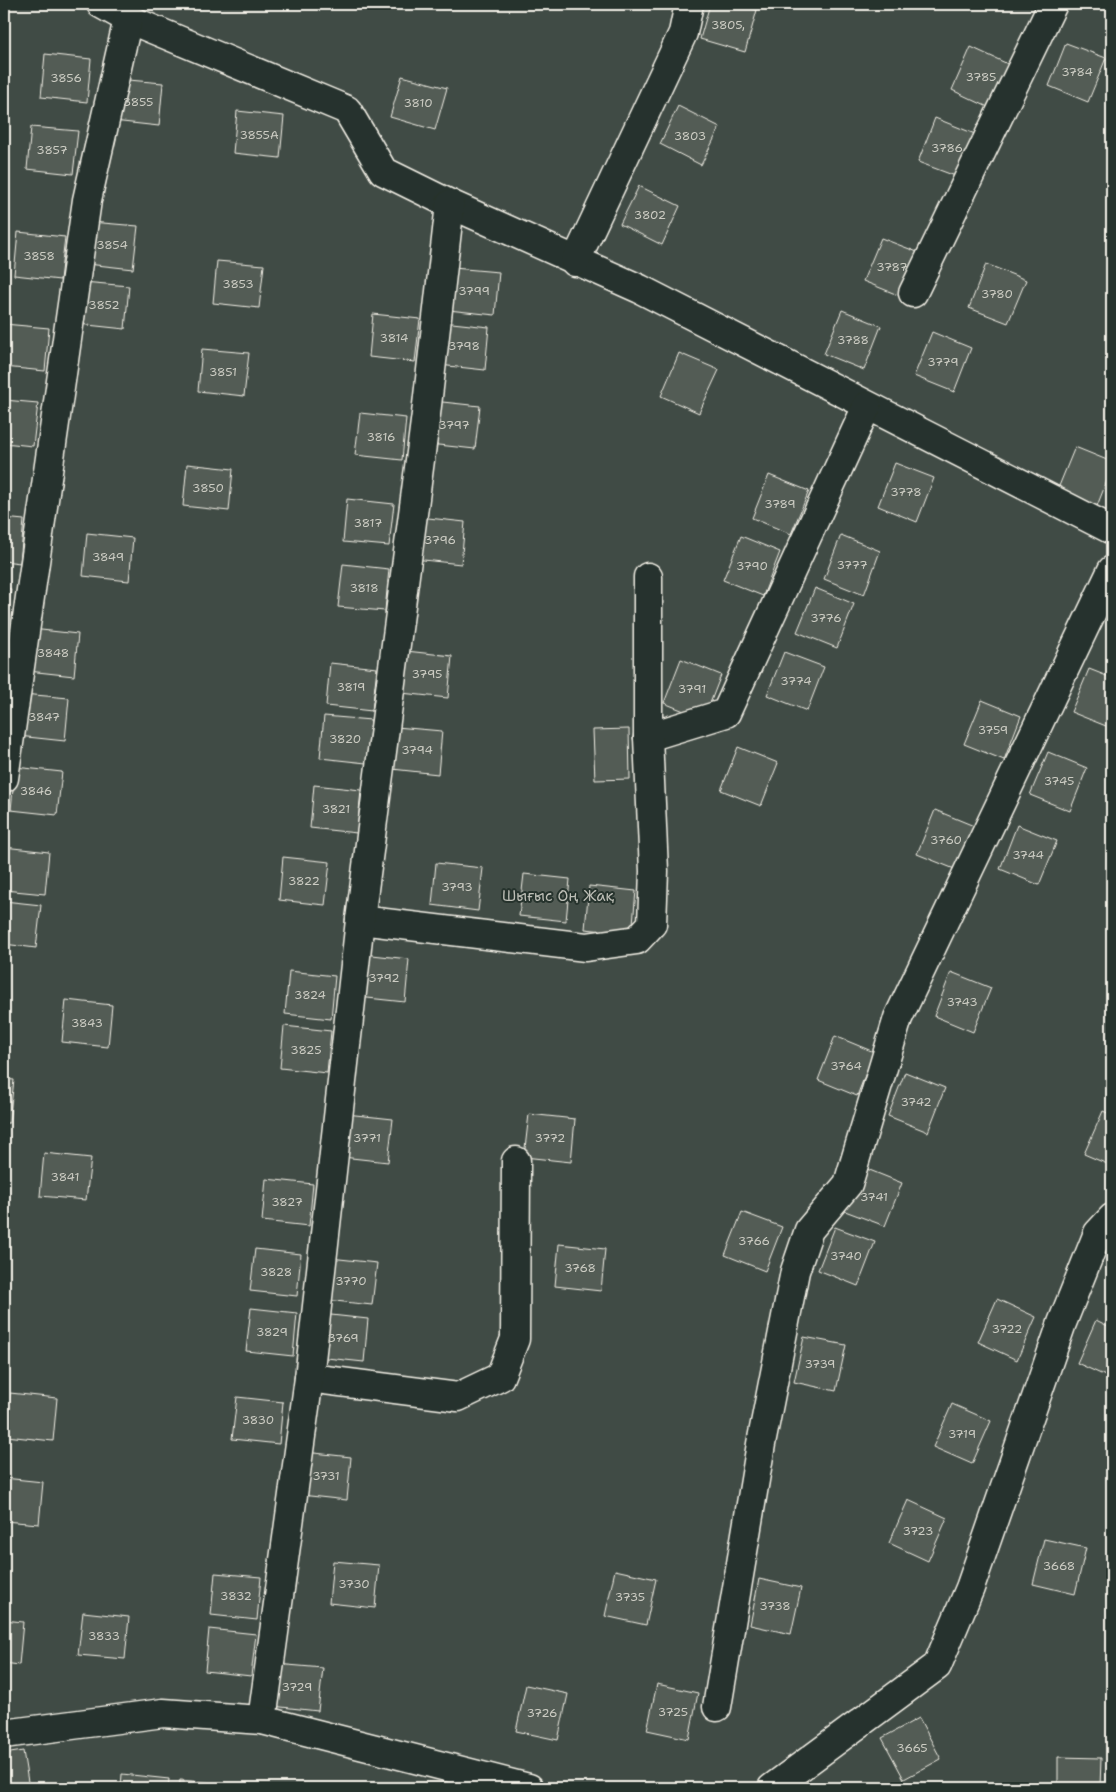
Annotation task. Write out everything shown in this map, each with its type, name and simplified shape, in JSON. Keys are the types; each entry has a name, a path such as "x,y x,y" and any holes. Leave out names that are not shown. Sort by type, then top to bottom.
{"street":[{"path":"100,4 128,18 347,110 383,171 574,262 640,289 1112,530"},
{"path":"574,262 683,33 688,4"},
{"path":"912,293 1053,4"},
{"path":"4,778 87,200 128,18"},
{"path":"262,1720 309,1378 360,920 426,414 450,204"},
{"path":"648,737 726,713 867,406"},
{"path":"717,1707 762,1434 798,1263 809,1230 848,1184 898,1018 1112,570"},
{"path":"360,920 586,947 637,940 652,924 654,871 648,737 648,577"},
{"path":"309,1378 458,1397 500,1377 515,1338 516,1161"},
{"path":"772,1788 937,1666 970,1588 1066,1314 1098,1233 1112,1218"},
{"path":"4,1734 163,1713 262,1720 465,1773 499,1785 529,1788"}],"green space":[{"name":"Шығыс Оң Жақ","path":"4,4 1112,4 1112,1788 4,1788"}],"building":[{"path":"710,4 733,4 757,10 745,52 700,39"},
{"path":"1066,43 1106,58 1088,102 1049,86"},
{"path":"971,47 1010,65 990,108 952,90"},
{"path":"45,54 91,59 87,102 41,97"},
{"path":"402,76 447,88 435,130 390,117"},
{"path":"117,79 163,83 159,126 113,121"},
{"path":"678,106 720,127 701,165 660,144"},
{"path":"237,111 284,116 280,158 233,153"},
{"path":"935,118 975,134 958,177 918,162"},
{"path":"31,127 78,131 73,174 27,169"},
{"path":"639,186 680,206 662,245 620,224"},
{"path":"91,222 138,226 133,269 87,264"},
{"path":"18,232 65,237 60,280 14,275"},
{"path":"881,238 920,253 903,297 863,281"},
{"path":"217,261 264,265 259,308 213,303"},
{"path":"986,264 1026,280 1008,323 969,308"},
{"path":"453,268 499,272 495,315 448,310"},
{"path":"83,282 129,286 125,329 78,324"},
{"path":"842,310 881,326 864,370 824,354"},
{"path":"373,314 420,319 415,362 369,357"},
{"path":"443,322 489,327 485,370 439,365"},
{"path":"4,324 49,328 45,371 4,367"},
{"path":"932,332 971,348 954,392 914,376"},
{"path":"202,349 249,353 244,396 198,391"},
{"path":"679,353 719,370 699,413 661,396"},
{"path":"4,400 38,403 33,446 4,443"},
{"path":"433,401 480,406 475,449 429,444"},
{"path":"360,413 406,418 402,460 355,455"},
{"path":"1075,447 1112,462 1112,468 1097,506 1057,491"},
{"path":"895,463 934,478 917,522 878,506"},
{"path":"187,464 233,469 229,511 183,506"},
{"path":"769,475 809,491 791,534 752,518"},
{"path":"347,499 394,504 389,546 343,542"},
{"path":"419,517 465,522 461,564 414,559"},
{"path":"4,518 24,520 20,563 4,561"},
{"path":"87,533 133,538 129,581 83,576"},
{"path":"841,535 880,551 864,595 824,579"},
{"path":"741,536 780,552 763,596 723,580"},
{"path":"343,564 389,569 385,611 338,607"},
{"path":"4,588 11,589 4,631"},
{"path":"815,588 854,604 837,648 797,632"},
{"path":"32,629 78,634 74,676 28,671"},
{"path":"406,651 452,656 448,698 401,693"},
{"path":"784,652 824,667 807,711 767,695"},
{"path":"681,659 721,675 704,719 664,703"},
{"path":"330,663 377,668 372,711 326,706"},
{"path":"1089,669 1112,678 1111,728 1071,712"},
{"path":"23,694 69,698 65,741 18,736"},
{"path":"982,700 1021,716 1004,760 964,744"},
{"path":"324,716 371,720 366,763 320,758"},
{"path":"396,727 442,731 438,774 392,769"},
{"path":"629,729 630,779 595,780 593,730"},
{"path":"738,747 778,763 761,806 721,790"},
{"path":"1048,752 1087,768 1070,811 1030,795"},
{"path":"15,767 62,772 57,815 11,810"},
{"path":"314,785 361,790 357,833 310,828"},
{"path":"935,810 974,826 957,870 917,854"},
{"path":"1017,825 1057,841 1039,885 1000,869"},
{"path":"4,847 49,852 45,894 4,890"},
{"path":"283,857 330,862 325,905 279,900"},
{"path":"436,863 483,868 478,911 432,905"},
{"path":"524,874 570,879 566,921 519,916"},
{"path":"589,886 636,891 632,934 585,929"},
{"path":"4,901 41,905 36,948 4,944"},
{"path":"363,954 409,959 405,1002 358,997"},
{"path":"289,971 335,976 331,1019 285,1014"},
{"path":"951,972 991,988 973,1032 934,1016"},
{"path":"66,1000 112,1005 108,1047 62,1042"},
{"path":"284,1026 331,1031 327,1073 280,1068"},
{"path":"835,1036 874,1052 857,1096 818,1080"},
{"path":"905,1072 945,1088 928,1132 888,1116"},
{"path":"4,1079 14,1080 9,1123 4,1123"},
{"path":"1103,1111 1112,1115 1112,1166 1084,1154"},
{"path":"346,1114 393,1119 388,1162 342,1157"},
{"path":"529,1114 575,1119 571,1162 524,1157"},
{"path":"44,1153 91,1158 86,1200 40,1196"},
{"path":"862,1167 902,1183 885,1226 845,1211"},
{"path":"266,1179 313,1184 309,1226 262,1221"},
{"path":"742,1212 782,1227 765,1271 725,1255"},
{"path":"835,1227 875,1242 858,1286 818,1270"},
{"path":"559,1244 605,1249 601,1291 555,1286"},
{"path":"255,1249 301,1254 297,1296 250,1291"},
{"path":"330,1258 377,1263 372,1305 326,1300"},
{"path":"997,1299 1036,1317 1017,1360 978,1342"},
{"path":"251,1308 297,1313 293,1356 246,1351"},
{"path":"322,1314 368,1319 364,1362 317,1357"},
{"path":"1096,1320 1112,1328 1112,1379 1077,1363"},
{"path":"804,1337 846,1345 836,1391 794,1382"},
{"path":"10,1393 57,1398 53,1441 6,1436"},
{"path":"237,1397 283,1402 279,1444 232,1439"},
{"path":"952,1404 991,1421 972,1464 933,1447"},
{"path":"305,1452 351,1457 347,1500 301,1495"},
{"path":"4,1478 43,1482 39,1524 4,1521"},
{"path":"908,1500 947,1518 928,1561 889,1543"},
{"path":"1044,1539 1086,1548 1075,1594 1033,1584"},
{"path":"333,1561 379,1565 375,1608 329,1603"},
{"path":"615,1570 656,1579 646,1625 605,1616"},
{"path":"215,1573 261,1577 257,1620 211,1615"},
{"path":"759,1579 801,1588 791,1634 750,1625"},
{"path":"83,1612 129,1617 125,1659 78,1655"},
{"path":"4,1620 23,1622 19,1665 4,1663"},
{"path":"209,1629 256,1634 251,1676 205,1671"},
{"path":"276,1664 323,1668 318,1711 272,1706"},
{"path":"657,1684 698,1693 689,1739 647,1730"},
{"path":"526,1685 568,1694 558,1740 516,1731"},
{"path":"919,1718 941,1759 904,1779 882,1738"},
{"path":"23,1751 29,1788 4,1788 4,1754"},
{"path":"1058,1757 1101,1758 1100,1788 1058,1788"},
{"path":"122,1774 169,1779 168,1788 121,1788"},
{"path":"180,1780 227,1784 226,1788 179,1788"}]}
